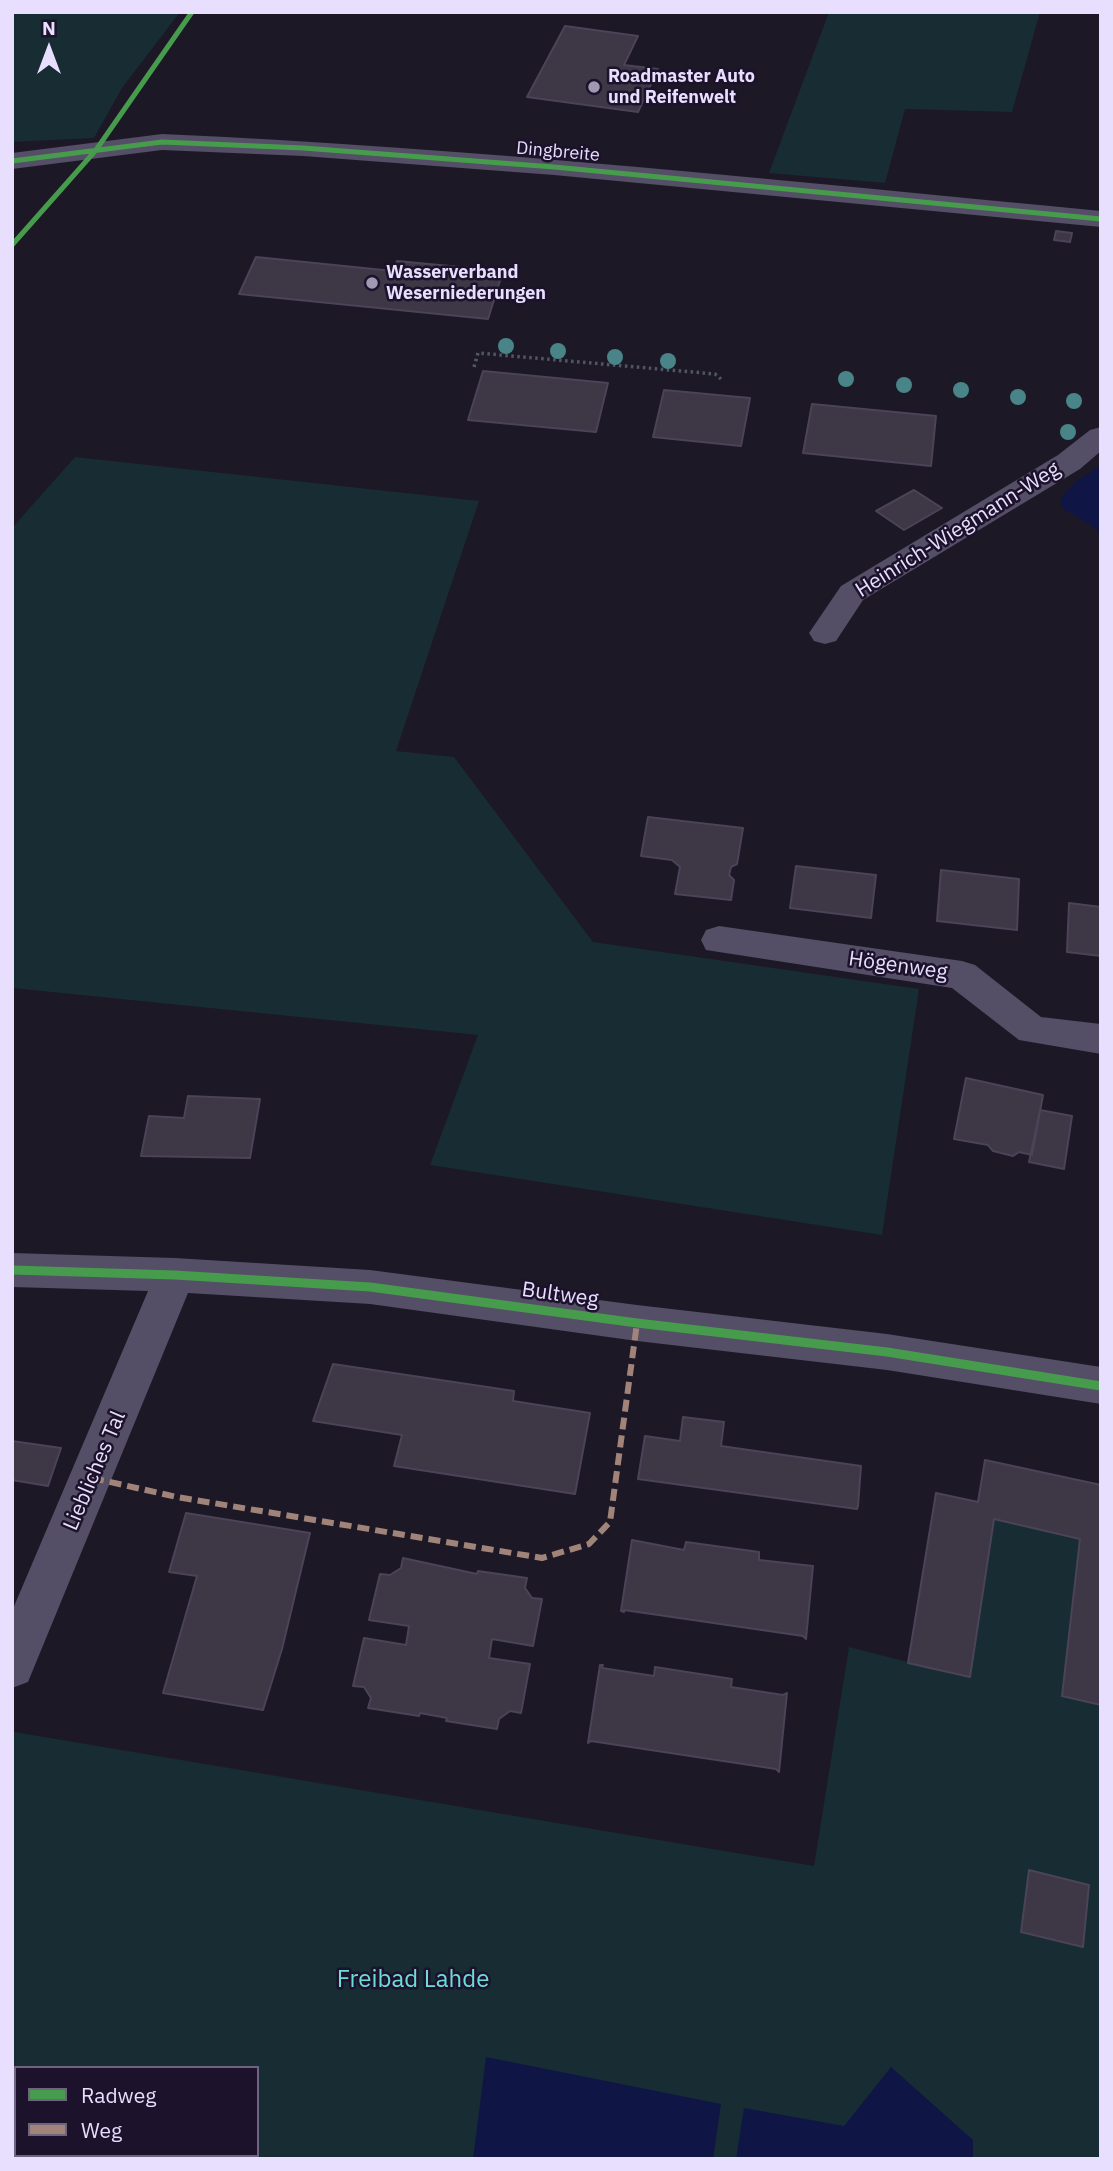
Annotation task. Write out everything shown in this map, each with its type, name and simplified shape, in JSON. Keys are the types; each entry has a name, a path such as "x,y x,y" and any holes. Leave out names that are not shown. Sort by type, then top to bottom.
{"street":[{"name":"Dingbreite","path":"12,161 162,142 290,147 554,167 1101,219"},
{"name":"Heinrich-Wiegmann-Weg","path":"825,633 852,593 1069,462 1101,436"},
{"name":"Högenweg","path":"719,940 962,975 1032,1030 1101,1039"},
{"name":"Bultweg","path":"12,1270 175,1275 370,1287 637,1323 887,1352 1101,1386"},
{"name":"Liebliches Tal","path":"12,1666 175,1275"}],"path":[{"path":"474,367 478,353 715,374 721,379"}],"green space":[{"path":"12,12 180,12 122,88 94,138 12,142"},
{"path":"829,12 1040,12 1012,112 905,109 885,183 769,173"},
{"path":"75,457 479,501 396,751 454,757 593,942 919,989 882,1235 430,1165 478,1035 12,988 12,528"},
{"name":"Freibad Lahde","path":"985,1460 1101,1485 1099,2159 12,2159 14,1732 814,1866 849,1647 908,1662 936,1493 978,1502"}],"shaded area":[{"path":"1101,465 1101,532 1061,507 1061,498 1075,482"},
{"path":"486,2057 721,2104 713,2159 473,2159"},
{"path":"891,2067 973,2140 973,2159 736,2159 744,2108 844,2126"}],"building":[{"path":"565,26 638,36 624,65 658,69 638,112 527,97"},
{"path":"1056,231 1072,233 1070,242 1054,240"},
{"name":"Wasserverband Weserniederungen","path":"256,257 393,271 397,261 503,271 488,319 239,294"},
{"path":"483,371 608,383 596,432 468,420"},
{"path":"664,390 750,398 741,446 653,437"},
{"path":"812,404 936,416 931,466 803,453"},
{"path":"914,490 942,508 904,530 876,511"},
{"path":"648,817 743,828 737,864 731,867 729,875 734,880 731,900 675,894 680,867 672,860 641,856"},
{"path":"796,866 876,875 871,918 790,908"},
{"path":"941,870 1019,879 1017,930 937,921"},
{"path":"1069,903 1101,907 1101,956 1067,952"},
{"path":"966,1078 1043,1095 1032,1155 1019,1152 1013,1156 993,1151 988,1145 954,1139"},
{"path":"188,1096 260,1099 250,1158 141,1156 149,1116 184,1118"},
{"path":"1040,1110 1072,1116 1064,1169 1029,1162"},
{"path":"333,1364 514,1391 513,1401 590,1413 575,1494 394,1466 402,1435 313,1421"},
{"path":"683,1417 724,1422 721,1446 861,1466 857,1509 638,1479 645,1436 680,1441"},
{"path":"12,1441 61,1448 48,1486 12,1480"},
{"path":"985,1460 1101,1485 1101,1705 1062,1696 1080,1539 994,1519 970,1677 908,1663 936,1493 978,1502"},
{"path":"186,1513 310,1533 282,1649 263,1710 163,1693 197,1576 169,1572"},
{"path":"632,1540 684,1550 686,1542 759,1552 759,1560 813,1566 806,1639 803,1636 621,1611"},
{"path":"403,1558 477,1574 478,1571 527,1578 525,1588 532,1598 542,1599 533,1646 492,1639 489,1658 530,1664 521,1713 510,1711 499,1719 497,1729 446,1721 447,1718 420,1713 419,1716 368,1708 371,1698 364,1687 353,1686 364,1638 406,1645 409,1626 369,1620 380,1574 390,1575 401,1568"},
{"path":"600,1665 603,1665 602,1668 654,1676 655,1667 732,1679 731,1687 783,1695 787,1693 779,1772 776,1769 591,1741 588,1743"},
{"path":"1029,1870 1089,1885 1083,1947 1021,1932"}],"marked path":[{"path":"92,1478 177,1497 542,1558 589,1544 610,1522 637,1323"}],"cycle path":[{"path":"12,245 96,150 192,12"},
{"path":"12,161 162,142 303,148 554,167 1101,219"},
{"path":"12,1270 175,1275 370,1287 637,1323 887,1352 1101,1386"}],"place":[{"name":"Roadmaster Auto und Reifenwelt","path":"594,87"},
{"name":"Wasserverband Weserniederungen","path":"372,283"}]}
